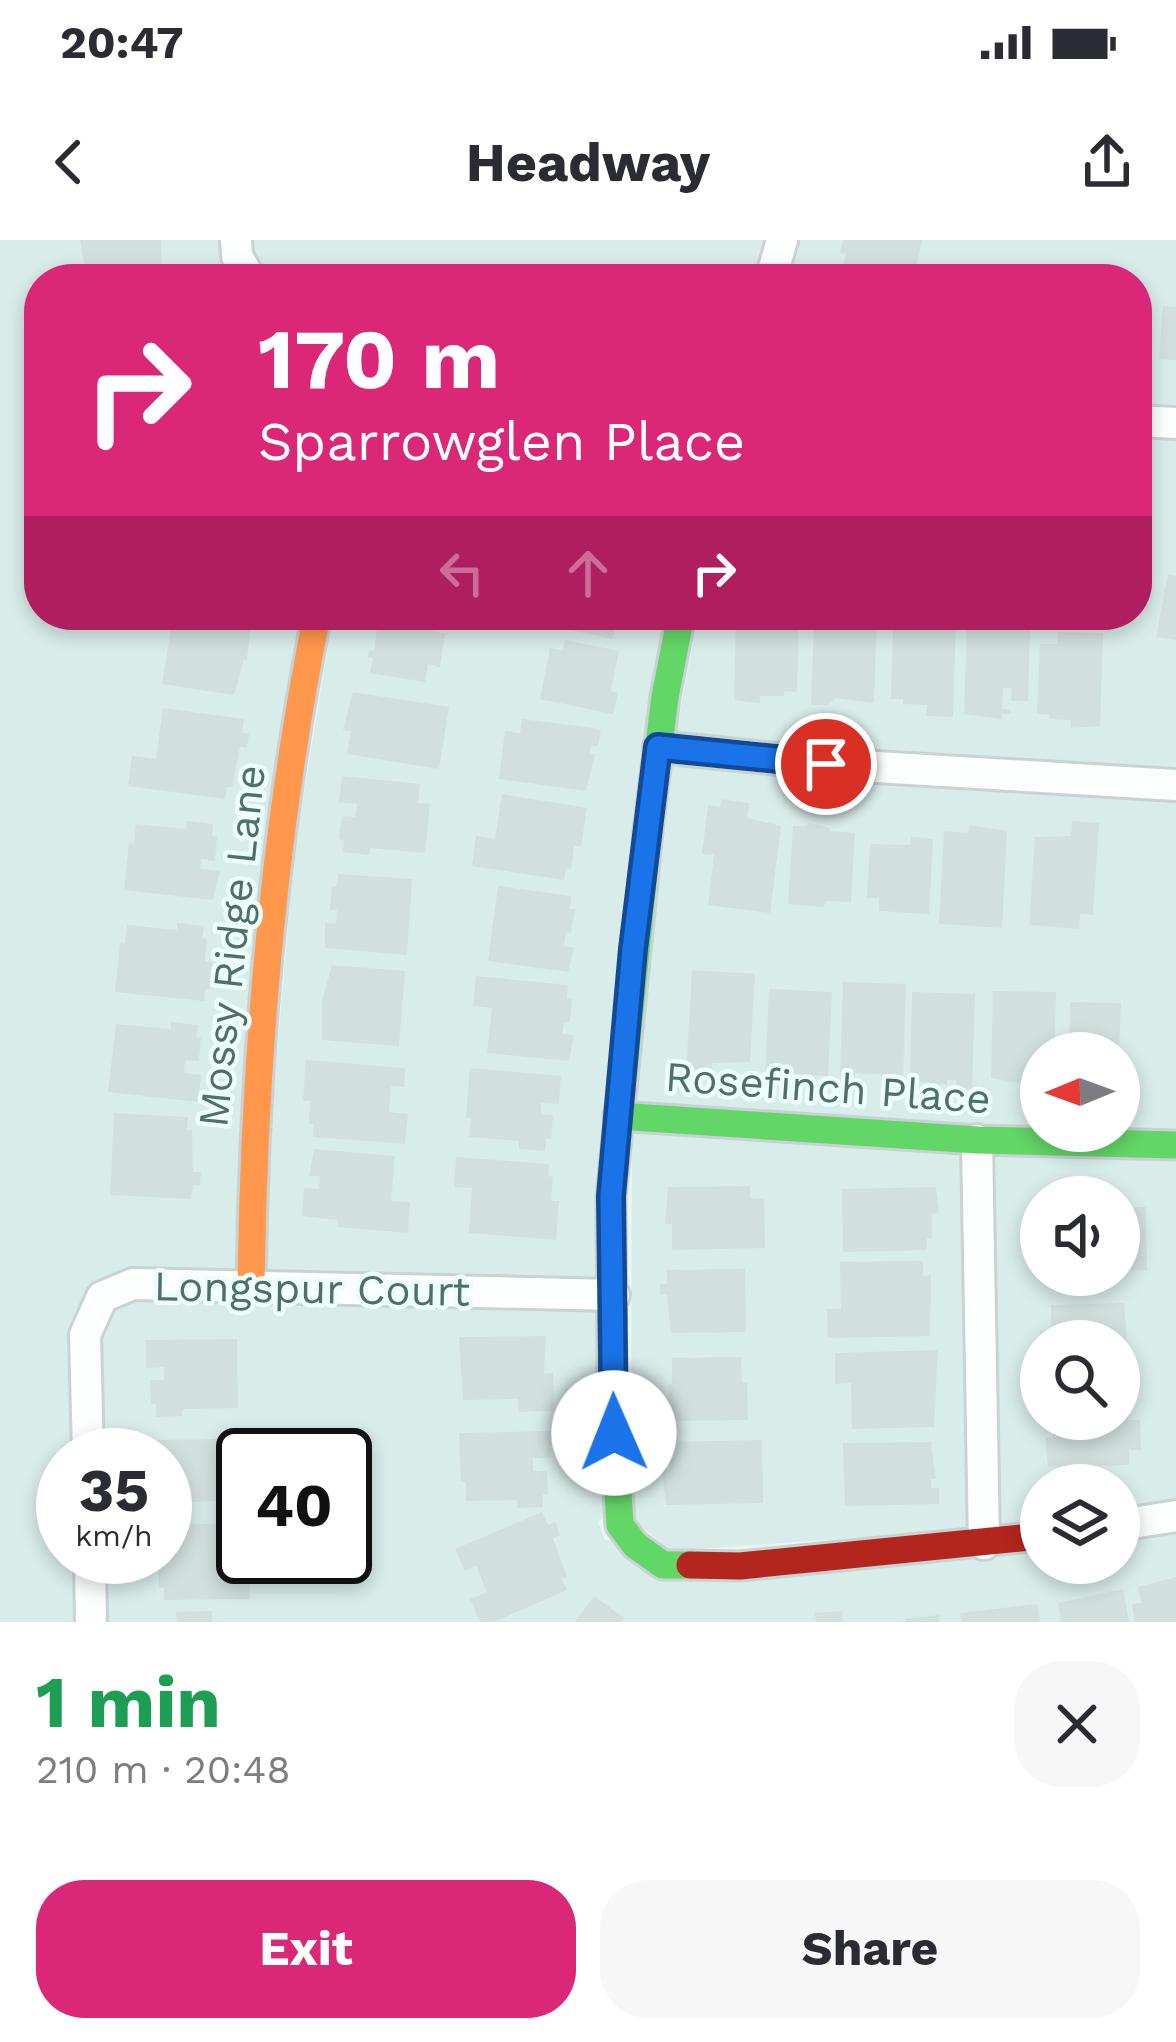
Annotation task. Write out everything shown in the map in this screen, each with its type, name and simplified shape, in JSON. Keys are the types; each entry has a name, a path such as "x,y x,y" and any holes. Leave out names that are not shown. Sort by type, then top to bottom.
{"street":[{"name":"Mossy Ridge Lane","path":"250,1287 259,1042 278,852 314,630"},
{"path":"678,630 658,747 611,1196 612,1395 620,1526 634,1545 663,1565 740,1566 1020,1538"},
{"path":"658,747 826,764 1176,785"},
{"name":"Rosefinch Place","path":"617,1116 977,1140 1176,1145"},
{"path":"977,1140 984,1544"},
{"name":"Longspur Court","path":"88,1428 86,1335 102,1297 133,1285 614,1295"},
{"path":"1140,1522 1176,1516"},
{"path":"90,1584 91,1622"}],"shaded area":[{"path":"0,240 220,240 224,264 24,264 24,630 299,630 235,1273 96,1284 87,1292 69,1335 71,1428 36,1428 36,1584 74,1584 75,1622 0,1622"},
{"path":"252,240 766,240 759,264 261,264"},
{"path":"798,240 1176,240 1176,409 1152,407 1152,264 792,264"},
{"path":"1152,436 1176,438 1176,771 828,749 676,734 695,630 1152,630"},
{"path":"331,630 663,630 598,1280 267,1273 267,1175 294,854"},
{"path":"673,763 1176,799 1176,1131 1140,1131 1140,1032 1020,1032 1020,1127 634,1103"},
{"path":"632,1131 962,1153 968,1530 669,1551 636,1521 631,1471"},
{"path":"994,1154 1176,1159 1176,1502 1140,1507 1140,1464 1020,1464 1020,1524 1000,1527"},
{"path":"136,1299 598,1309 603,1518 598,1522 605,1540 612,1540 625,1556 1020,1550 1020,1584 1140,1584 1140,1536 1176,1530 1176,1622 107,1622 106,1584 192,1584 192,1428 103,1428 101,1337 115,1308"}],"building":[{"path":"80,240 161,240 162,264 84,264"},
{"path":"843,240 922,240 917,264 844,264 846,254 840,253"},
{"path":"1163,306 1176,307 1176,360 1159,359"},
{"path":"1168,575 1176,576 1176,640 1156,637"},
{"path":"171,630 250,630 247,660 234,695 162,684"},
{"path":"377,630 445,634 440,667 428,664 425,682 370,673 373,658 368,657 369,650 374,651"},
{"path":"571,630 615,630 612,639"},
{"path":"736,630 799,630 797,692 760,696 760,703 734,700"},
{"path":"814,630 876,630 874,703 835,698 827,705 811,705"},
{"path":"893,630 956,630 953,717 926,716 927,705 891,699"},
{"path":"967,630 1030,630 1028,701 1011,701 1012,688 1003,688 1002,709 1011,714 1002,714 1002,719 964,714"},
{"path":"1058,632 1103,633 1100,726 1071,728 1071,720 1037,714 1040,644 1057,644"},
{"path":"565,640 619,651 611,691 618,693 613,714 540,699 550,648 563,651"},
{"path":"353,692 449,707 439,769 347,754 351,731 343,730"},
{"path":"163,708 244,719 247,748 240,747 225,799 128,786 132,756 156,759"},
{"path":"522,719 601,729 598,746 591,745 590,753 595,754 586,791 499,779 505,731 520,733"},
{"path":"342,776 420,784 418,803 430,804 425,853 370,848 369,855 343,852 344,840 339,839 342,816 355,817 357,804 339,802"},
{"path":"502,794 587,808 581,847 574,846 571,869 566,868 564,880 472,866 476,836 495,839"},
{"path":"721,799 749,803 747,818 781,826 770,913 708,905 714,855 702,854 708,805 720,807"},
{"path":"187,821 213,824 215,861 201,859 200,869 220,871 213,900 124,890 129,842 134,844 136,824 186,829"},
{"path":"1072,821 1099,823 1093,915 1080,914 1079,929 1029,925 1035,837 1071,836"},
{"path":"808,823 855,833 851,902 825,901 824,907 788,904 793,826"},
{"path":"969,825 1007,831 1002,928 939,924 944,831 968,833"},
{"path":"911,837 933,839 929,914 879,911 879,898 867,898 870,844 910,845"},
{"path":"338,874 412,879 407,955 325,948 325,923 336,924 337,910 330,910"},
{"path":"498,886 571,896 570,909 575,909 564,946 574,948 568,972 488,961"},
{"path":"177,923 204,926 205,961 212,962 204,1001 115,992 120,943 125,944 127,925 177,930"},
{"path":"332,965 405,971 399,1046 322,1040 322,1001"},
{"path":"692,970 755,974 750,1062 712,1063 711,1078 686,1076"},
{"path":"476,976 568,985 570,1022 564,1022 562,1034 574,1035 569,1061 487,1053 492,1008 473,1006"},
{"path":"843,982 906,984 903,1076 855,1073 855,1079 840,1079"},
{"path":"769,989 832,992 828,1076 804,1075 803,1081 788,1080 788,1087 779,1086 780,1079 765,1078"},
{"path":"993,991 1056,992 1055,1032 1020,1032 1020,1083 991,1078"},
{"path":"912,992 975,994 972,1089 956,1088 956,1080 947,1080 947,1085 910,1080"},
{"path":"1070,1002 1121,1003 1120,1032 1069,1032"},
{"path":"171,1022 198,1025 199,1061 185,1060 184,1073 201,1075 198,1102 108,1092 116,1024 171,1029"},
{"path":"306,1060 405,1068 404,1087 391,1086 389,1112 408,1114 405,1144 313,1137 310,1101 303,1101"},
{"path":"470,1068 561,1076 559,1104 541,1103 541,1114 553,1115 545,1151 519,1149 519,1141 469,1137"},
{"path":"114,1113 188,1117 193,1172 201,1172 200,1186 193,1185 191,1199 110,1195"},
{"path":"314,1149 395,1156 391,1201 410,1202 408,1233 338,1227 338,1220 302,1216 304,1188 319,1189 320,1176 309,1176"},
{"path":"456,1157 549,1164 551,1201 559,1201 556,1240 469,1233 472,1188 454,1187"},
{"path":"750,1186 750,1199 764,1198 765,1248 672,1250 672,1224 665,1224 668,1187"},
{"path":"936,1187 939,1213 932,1214 927,1250 843,1252 842,1189"},
{"path":"1140,1207 1146,1207 1147,1270 1140,1270"},
{"path":"923,1261 923,1276 931,1275 930,1336 828,1338 827,1309 841,1309 840,1262"},
{"path":"745,1269 746,1332 671,1333 667,1294 660,1294 660,1284 667,1284 667,1270"},
{"path":"1124,1303 1125,1320 1051,1320 1051,1305"},
{"path":"546,1336 544,1374 553,1373 555,1411 518,1412 518,1399 463,1400 459,1337"},
{"path":"237,1339 238,1408 182,1409 182,1416 156,1417 150,1380 164,1380 164,1367 146,1368 146,1340"},
{"path":"938,1350 934,1427 852,1429 851,1383 835,1384 835,1353"},
{"path":"741,1357 748,1420 669,1421 664,1399 669,1399 668,1384 672,1384 672,1358"},
{"path":"1140,1420 1141,1450 1129,1450 1129,1464 1048,1464 1045,1440 1140,1440"},
{"path":"550,1431 551,1458 533,1458 533,1471 547,1471 543,1507 517,1508 517,1500 466,1501 459,1433"},
{"path":"216,1439 216,1501 192,1502 192,1440"},
{"path":"762,1440 763,1503 666,1505 662,1469 669,1469 669,1442"},
{"path":"931,1442 936,1479 931,1479 931,1488 939,1488 939,1504 845,1506 843,1443"},
{"path":"542,1512 548,1525 555,1522 560,1535 553,1538 567,1590 494,1622 480,1622 470,1599 487,1592 476,1566 465,1571 455,1549"},
{"path":"192,1524 216,1524 216,1584 249,1584 250,1599 164,1600 164,1587 159,1584 192,1584"},
{"path":"1176,1577 1176,1622 1135,1622 1132,1604 1141,1603 1138,1587"},
{"path":"1123,1589 1129,1622 1061,1622 1058,1603"},
{"path":"594,1596 624,1618 621,1622 575,1622"},
{"path":"1037,1604 1040,1622 962,1622 960,1613"},
{"path":"212,1611 212,1622 177,1622 176,1612"},
{"path":"842,1611 843,1622 816,1622 815,1613"},
{"path":"939,1615 940,1622 905,1622 905,1619"}],"traffic: fast":[{"path":"678,630 649,823 611,1196 612,1395 620,1525 635,1545 663,1565 690,1565"},
{"path":"618,1116 977,1140 1176,1145"}],"traffic: slow":[{"path":"251,1287 268,949 288,782 314,630"}],"traffic: jam":[{"path":"690,1565 740,1566 1020,1538"}],"route":[{"path":"614,1433 611,1196 620,1072 658,747 826,764"}]}
